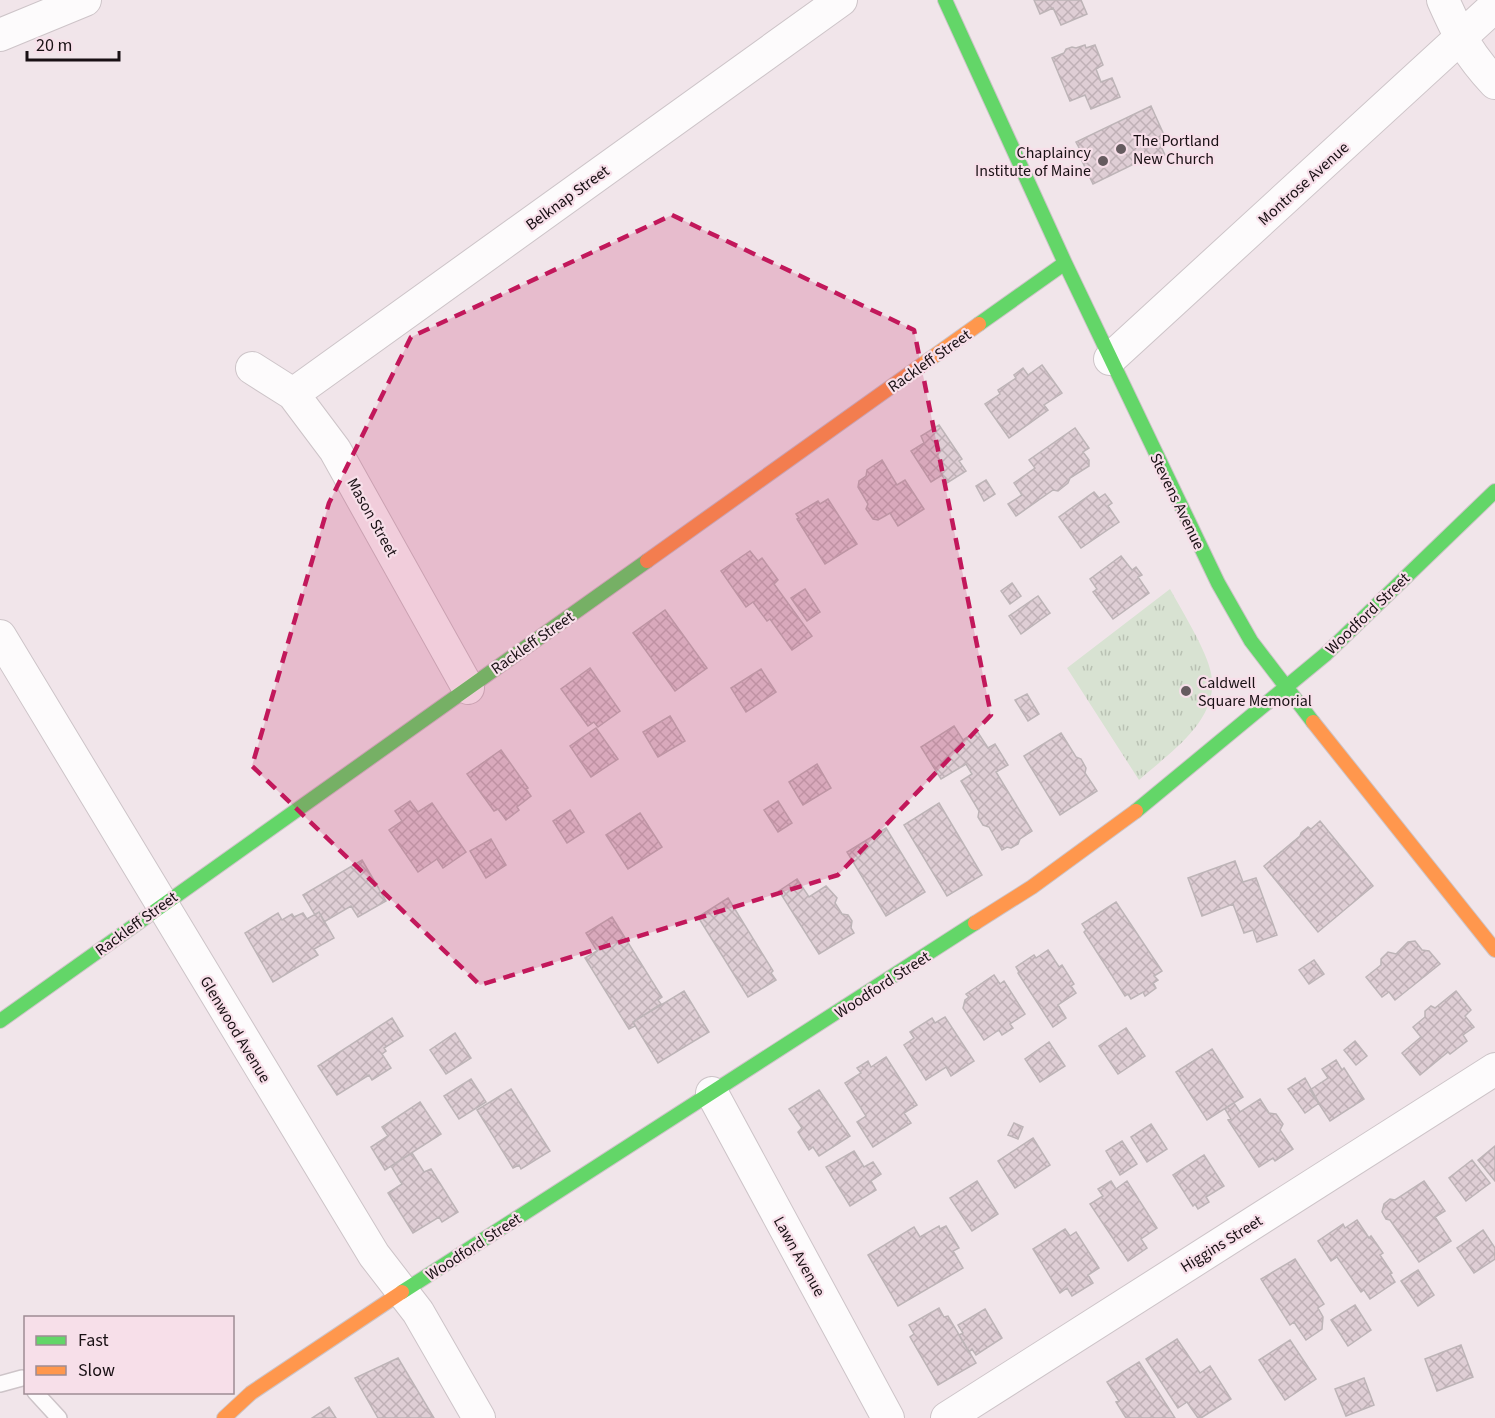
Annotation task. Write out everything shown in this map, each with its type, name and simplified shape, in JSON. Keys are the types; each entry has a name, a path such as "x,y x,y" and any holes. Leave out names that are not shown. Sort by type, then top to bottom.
{"main road":[{"name":"Stevens Avenue","path":"945,0 1110,359 1218,583 1251,641 1320,732 1495,950"},
{"name":"Rackleff Street","path":"0,1021 1065,263"},
{"name":"Woodford Street","path":"224,1418 251,1393 402,1292 1032,887 1128,818 1326,654 1495,491"}],"street":[{"path":"0,35 85,0"},
{"name":"Belknap Street","path":"293,394 841,0"},
{"path":"1443,0 1460,39 1474,60 1495,83"},
{"name":"Montrose Avenue","path":"1110,359 1495,6"},
{"name":"Mason Street","path":"252,368 293,394 335,450 468,688"},
{"name":"Glenwood Avenue","path":"0,636 374,1256 418,1312 479,1418"},
{"name":"Higgins Street","path":"947,1418 1495,1069"},
{"name":"Lawn Avenue","path":"712,1093 888,1418"}],"lane":[{"path":"0,1384 24,1379"},
{"path":"37,1394 59,1418"}],"highlighted area":[{"path":"672,215 914,330 991,715 838,875 480,985 252,766 329,503 411,337"}],"green space":[{"path":"1170,589 1205,654 1211,673 1212,690 1208,706 1190,734 1139,780 1067,668"}],"building":[{"path":"1034,0 1081,0 1087,14 1061,25 1053,8 1040,14"},
{"path":"1085,45 1086,48 1095,45 1103,65 1096,69 1101,82 1112,78 1120,97 1091,109 1085,95 1070,101 1052,58 1064,53 1066,49"},
{"name":"The Portland New Church","path":"1151,106 1165,137 1158,140 1165,155 1143,165 1142,160 1093,184 1082,161 1085,159 1076,142"},
{"path":"1042,365 1062,393 1044,405 1048,410 1009,438 985,404 1000,394 998,390 1016,378 1014,375 1023,368 1028,375"},
{"path":"939,425 962,459 959,461 966,471 947,483 942,475 931,482 911,451 924,443 921,436"},
{"path":"1075,428 1089,448 1083,452 1089,460 1089,466 1070,478 1068,483 1058,491 1053,490 1016,516 1008,504 1022,495 1014,483 1035,468 1029,460"},
{"path":"882,460 897,485 905,480 924,509 898,526 890,513 878,520 873,519 866,509 868,504 858,487 859,481 866,476 867,470"},
{"path":"986,480 995,494 984,501 976,486"},
{"path":"1094,492 1099,498 1105,494 1112,503 1108,506 1119,522 1081,548 1059,517"},
{"path":"828,499 857,544 825,564 796,514 818,501 820,504"},
{"path":"750,551 758,561 762,558 778,580 774,584 812,636 792,650 770,619 767,621 753,602 746,607 721,571"},
{"path":"1121,556 1132,570 1136,567 1142,575 1138,577 1149,593 1113,619 1093,592 1097,589 1090,579"},
{"path":"1012,583 1021,596 1010,604 1001,591"},
{"path":"805,589 820,612 807,621 791,598"},
{"path":"1038,596 1050,613 1021,634 1009,616"},
{"path":"665,610 707,668 675,691 633,633"},
{"path":"590,668 620,711 598,727 594,722 588,726 561,689"},
{"path":"761,669 776,692 746,712 731,688"},
{"path":"1027,694 1039,714 1028,721 1015,700"},
{"path":"670,716 685,741 658,757 643,732"},
{"path":"954,726 963,740 977,731 988,748 995,744 1008,765 996,772 1032,831 1011,848 1007,847 1002,850 989,827 983,825 978,817 979,811 961,781 972,774 966,764 941,779 921,747"},
{"path":"596,728 618,759 591,777 570,746"},
{"path":"1061,733 1076,757 1081,759 1086,768 1085,773 1097,791 1060,815 1024,756"},
{"path":"501,750 528,788 526,789 531,796 506,820 498,809 494,811 467,774"},
{"path":"817,764 831,788 803,805 789,782"},
{"path":"410,801 418,812 432,803 466,852 443,868 437,859 418,872 389,830 402,821 395,811"},
{"path":"778,801 792,823 778,832 764,810"},
{"path":"939,803 982,875 947,896 904,825"},
{"path":"570,810 584,832 567,843 553,821"},
{"path":"640,813 662,847 628,869 606,835"},
{"path":"1320,821 1373,886 1318,932 1264,866 1308,827 1311,829"},
{"path":"886,828 925,892 886,916 847,852"},
{"path":"491,839 506,865 486,878 470,851"},
{"path":"362,860 386,901 358,917 351,906 324,922 319,912 315,915 303,895"},
{"path":"1235,861 1243,882 1256,878 1277,935 1257,942 1253,930 1244,933 1233,904 1202,916 1188,878"},
{"path":"797,879 809,897 826,886 837,898 835,903 842,914 848,915 852,921 851,928 854,933 819,954 779,891"},
{"path":"728,898 773,971 771,973 776,980 748,997 698,917"},
{"path":"1116,902 1162,971 1154,976 1158,980 1153,983 1156,988 1145,996 1143,992 1131,999 1128,994 1125,996 1084,932 1086,930 1082,924"},
{"path":"319,912 334,938 314,949 318,955 273,982 245,933 278,913 282,920 292,914 294,917 303,913 307,919"},
{"path":"612,917 662,997 658,1000 661,1004 633,1022 635,1026 629,1029 585,958 597,951 586,933"},
{"path":"1415,941 1422,950 1429,951 1440,964 1395,1000 1389,992 1382,997 1366,977 1381,965 1381,959 1388,952 1396,954 1408,942"},
{"path":"1048,950 1059,967 1062,965 1074,984 1071,986 1076,993 1058,1005 1066,1018 1053,1027 1016,967 1034,955 1036,958"},
{"path":"1314,960 1324,974 1309,984 1299,970"},
{"path":"994,975 1000,984 1004,981 1025,1014 1010,1024 1013,1028 1002,1035 999,1030 984,1040 963,1008 965,1000 969,997 966,994"},
{"path":"684,991 709,1032 658,1063 633,1022"},
{"path":"1456,991 1471,1010 1465,1016 1474,1027 1463,1035 1467,1041 1450,1054 1448,1052 1420,1075 1402,1053 1421,1037 1413,1027 1425,1017 1425,1011 1431,1006 1435,1008"},
{"path":"945,1017 974,1061 951,1076 946,1067 926,1080 904,1045 914,1038 910,1032 932,1018 935,1023"},
{"path":"392,1018 403,1036 384,1048 386,1051 382,1054 391,1068 372,1080 369,1075 337,1095 318,1066"},
{"path":"1126,1028 1145,1056 1118,1074 1099,1046"},
{"path":"455,1033 471,1058 446,1074 430,1050"},
{"path":"1355,1041 1367,1056 1356,1065 1344,1050"},
{"path":"1049,1042 1065,1066 1040,1082 1025,1059"},
{"path":"1212,1049 1243,1097 1207,1120 1176,1072"},
{"path":"886,1057 917,1105 904,1113 911,1123 873,1147 857,1122 866,1116 845,1083 861,1073 857,1068 868,1061 871,1067"},
{"path":"1336,1060 1342,1070 1344,1068 1364,1099 1330,1121 1310,1090 1328,1078 1322,1069"},
{"path":"1305,1078 1319,1103 1305,1113 1288,1089"},
{"path":"471,1079 486,1102 459,1119 444,1096"},
{"path":"511,1089 550,1151 521,1169 519,1165 513,1168 477,1110"},
{"path":"819,1090 850,1136 819,1156 813,1147 809,1150 798,1132 802,1128 789,1109"},
{"path":"1260,1099 1269,1113 1276,1114 1283,1124 1280,1130 1293,1149 1275,1161 1273,1158 1259,1167 1228,1120 1231,1119 1225,1109 1234,1103 1240,1112"},
{"path":"420,1102 441,1134 385,1170 371,1147 388,1136 382,1127"},
{"path":"1014,1123 1023,1127 1018,1139 1008,1135"},
{"path":"1151,1124 1167,1149 1147,1162 1131,1137"},
{"path":"1033,1138 1050,1165 1015,1188 998,1161"},
{"path":"1122,1141 1137,1164 1120,1175 1106,1151"},
{"path":"1495,1146 1495,1181 1478,1160"},
{"path":"854,1151 864,1167 873,1162 881,1174 871,1181 876,1190 850,1206 826,1167"},
{"path":"412,1153 424,1172 431,1169 458,1212 442,1222 439,1217 413,1233 388,1193 402,1184 391,1166"},
{"path":"1204,1155 1224,1186 1206,1197 1209,1202 1198,1209 1195,1204 1193,1206 1173,1175"},
{"path":"1472,1160 1490,1183 1466,1201 1449,1178"},
{"path":"977,1181 998,1214 972,1231 950,1198"},
{"path":"1111,1181 1116,1189 1127,1181 1157,1228 1141,1239 1147,1248 1128,1261 1090,1204 1103,1196 1098,1189"},
{"path":"1424,1181 1445,1211 1435,1217 1451,1241 1419,1262 1382,1212 1384,1204 1390,1199 1395,1200"},
{"path":"1357,1220 1383,1253 1380,1255 1395,1282 1370,1299 1364,1290 1361,1292 1337,1257 1331,1261 1318,1241 1343,1224 1345,1228"},
{"path":"939,1226 940,1229 946,1226 959,1248 953,1251 963,1268 898,1306 868,1255 914,1227 920,1237"},
{"path":"1065,1229 1070,1236 1076,1232 1099,1268 1088,1275 1093,1283 1072,1296 1067,1288 1060,1293 1033,1249"},
{"path":"1483,1230 1495,1248 1495,1259 1474,1273 1457,1248"},
{"path":"1295,1259 1324,1304 1318,1308 1323,1317 1322,1329 1306,1340 1294,1322 1290,1325 1261,1279"},
{"path":"1418,1270 1434,1295 1418,1306 1401,1281"},
{"path":"1355,1305 1371,1330 1348,1346 1331,1320"},
{"path":"939,1308 944,1317 948,1316 976,1363 938,1385 910,1337 914,1334 909,1325"},
{"path":"985,1309 1002,1338 976,1355 972,1349 969,1352 959,1335 963,1333 958,1325"},
{"path":"1177,1339 1200,1373 1210,1366 1231,1399 1201,1418 1198,1418 1187,1402 1178,1408 1146,1359"},
{"path":"1290,1340 1316,1379 1285,1400 1259,1360"},
{"path":"1461,1345 1473,1377 1437,1391 1425,1359"},
{"path":"398,1358 434,1418 378,1418 355,1378"},
{"path":"1139,1362 1175,1418 1126,1418 1107,1382"},
{"path":"1364,1378 1374,1405 1346,1416 1335,1389"},
{"path":"329,1407 336,1418 312,1418"}],"traffic: fast":[{"path":"945,0 1065,263 1218,583 1251,641 1313,722"},
{"path":"979,324 1065,263"},
{"path":"1136,811 1326,654 1495,491"},
{"path":"0,1021 647,561"},
{"path":"402,1292 975,923"}],"traffic: slow":[{"path":"647,561 979,324"},
{"path":"1313,722 1495,950"},
{"path":"975,923 1032,887 1136,811"},
{"path":"224,1418 251,1393 402,1292"}],"place":[{"name":"The Portland New Church","path":"1121,149"},
{"name":"Chaplaincy Institute of Maine","path":"1103,161"},
{"name":"Caldwell Square Memorial","path":"1186,691"}]}
